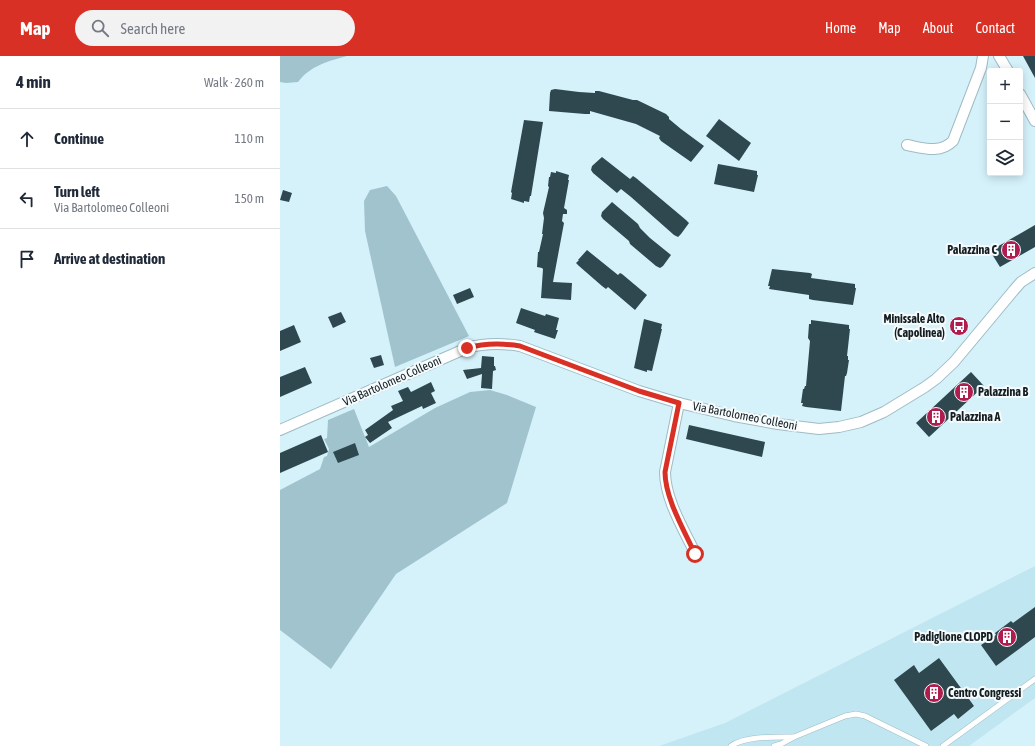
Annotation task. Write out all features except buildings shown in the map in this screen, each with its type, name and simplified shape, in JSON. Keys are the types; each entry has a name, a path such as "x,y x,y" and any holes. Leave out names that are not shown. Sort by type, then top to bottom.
{"street":[{"path":"907,145 935,150 946,147 953,141 981,68 983,56"},
{"path":"999,56 1006,68"},
{"path":"1023,99 1035,121"},
{"name":"Via Bartolomeo Colleoni","path":"280,430 467,348 492,343 503,343 525,348 639,391 679,403 734,416 778,424 819,429 839,427 867,420 884,412 925,387 947,370 1021,282 1035,273"},
{"path":"679,403 665,472 665,484 669,498 695,554"}],"lane":[{"path":"943,746 1035,679"},
{"path":"774,746 845,716 856,714 865,716 926,746"},
{"path":"731,746 745,740 794,737"}],"shaded area":[{"path":"280,56 347,56 326,62 314,68 303,76 298,82 286,83 280,82"},
{"path":"387,186 396,196 469,336 395,367 365,231 364,201 370,190"},
{"path":"490,390 507,395 536,407 507,503 396,574 331,669 280,630 280,490 320,469 324,457 327,456 329,449 324,439 327,438 328,420 354,409 369,447 435,408 470,392"},
{"path":"1035,566 1035,698 969,746 659,746 725,723"}],"place":[{"name":"Palazzina C","path":"1011,250"},
{"name":"Minissale Alto (Capolinea)","path":"959,326"},
{"name":"Palazzina B","path":"964,392"},
{"name":"Palazzina A","path":"936,417"},
{"name":"Padiglione CLOPD","path":"1007,637"},
{"name":"Centro Congressi","path":"934,693"}],"route":[{"path":"467,348 492,343 520,346 655,397 679,403 666,466 665,484 669,498 695,554"}]}
